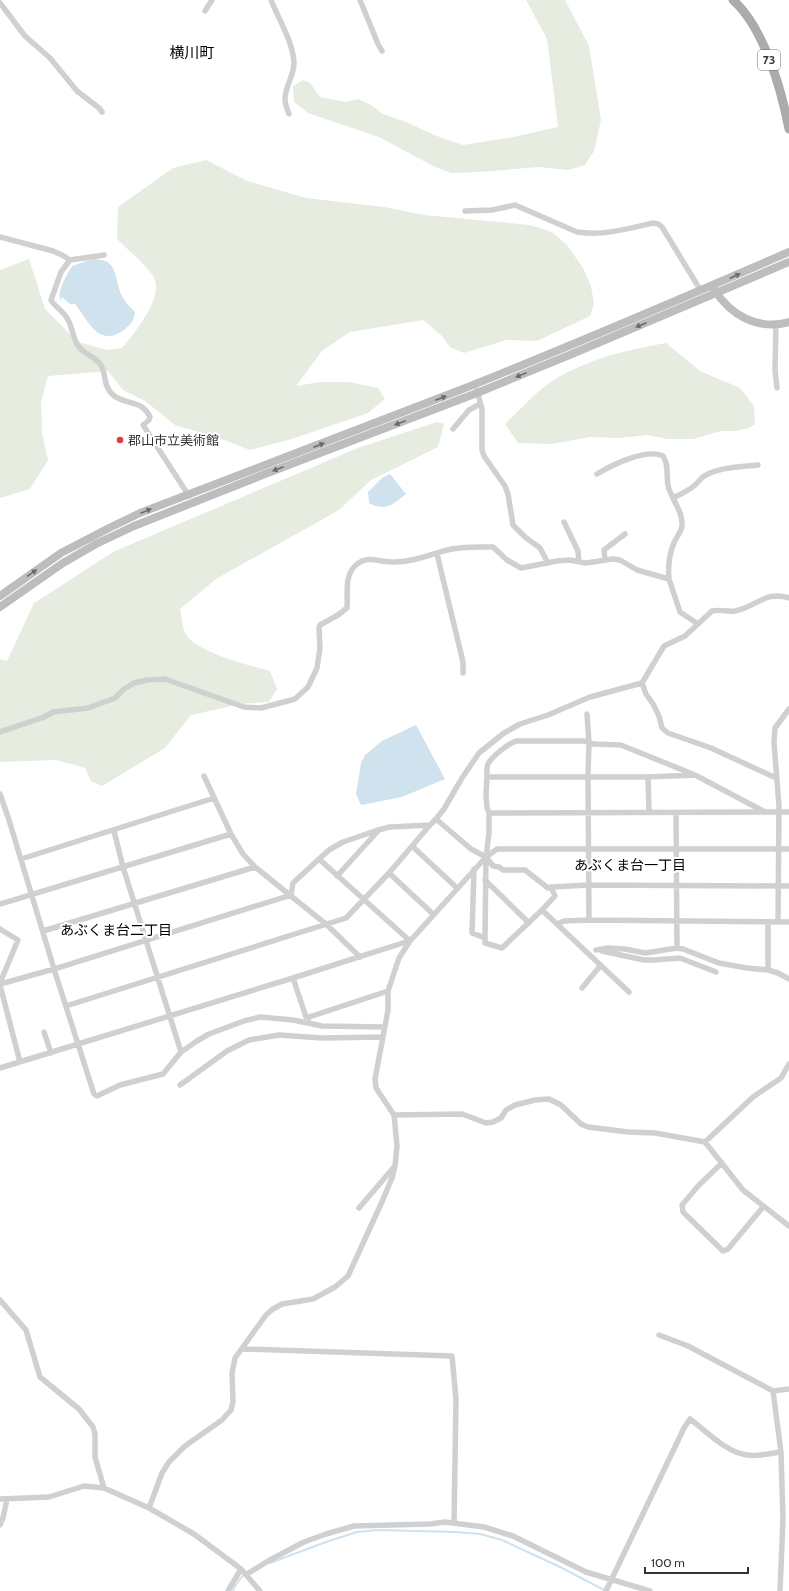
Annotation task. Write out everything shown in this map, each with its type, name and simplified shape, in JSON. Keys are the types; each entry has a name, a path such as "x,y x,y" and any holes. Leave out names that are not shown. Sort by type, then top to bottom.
{"main road":[{"name":"73","path":"733,0 752,21 762,42 778,88 789,128"}],"street":[{"path":"205,12 212,0"},
{"path":"271,0 293,58 293,70 287,84 284,99 289,114"},
{"path":"360,0 382,51"},
{"path":"0,3 26,36 50,58 77,91 102,112"},
{"path":"465,211 492,210 514,205 577,232 588,234 658,224 662,227 701,291"},
{"path":"0,237 53,251 70,260 104,255"},
{"path":"0,607 57,567 96,544 134,526 477,393 572,354 714,289 789,252"},
{"path":"70,260 60,272 52,300 67,318 74,339 79,348 99,363 103,368 105,384 108,390 119,399 140,405 147,411 150,417 149,420 143,425 194,502"},
{"path":"0,596 61,553 140,513 475,384 701,291 714,289 789,262"},
{"path":"714,289 727,307 751,321 768,325 789,322"},
{"path":"776,325 775,370 777,388"},
{"path":"475,384 480,404 483,430 482,450 484,456 505,486 508,494 513,525 525,537 540,548 548,563"},
{"path":"453,429 469,410 480,404"},
{"path":"597,474 614,464 636,456 659,454 666,460 669,489 679,511 682,522 682,528 674,543 670,556 668,570 669,580 680,612 698,624"},
{"path":"673,498 697,484 704,475 723,470 758,465"},
{"path":"564,522 578,551 579,562"},
{"path":"605,560 604,550 625,534"},
{"path":"0,732 44,717 54,712 88,708 115,698 124,688 134,683 147,680 165,679 244,707 262,708 295,699 308,687 317,668 319,658 320,625 338,615 346,608 348,599 346,586 352,569 357,564 370,559 391,563 407,562 457,548 493,547 507,560 521,568 570,560 586,563 605,560 620,560 637,570 669,580"},
{"path":"437,554 463,662 463,673"},
{"path":"66,1006 346,918 389,873 436,819 479,753 504,733 520,724 548,715 590,697 642,683 664,646 685,636 712,611 733,611 748,607 769,596 778,595 789,598"},
{"path":"642,683 646,694 659,716 662,728 668,733 711,748 776,778"},
{"path":"778,921 779,812 774,742 775,728 789,709"},
{"path":"587,714 589,743 589,920"},
{"path":"551,887 555,896 502,948 485,942 485,880 489,833 489,813 486,795 487,767 490,762 508,745 516,741 584,741 589,743 621,744 695,775 765,812"},
{"path":"487,777 648,777 695,775"},
{"path":"204,776 231,834 244,854 255,867 291,894 327,925 360,957"},
{"path":"648,777 649,812"},
{"path":"0,794 54,970 94,1094 97,1096 120,1085 163,1074 181,1052 209,1034 260,1017 293,1020 322,1026 385,1027"},
{"path":"21,859 114,831 214,798"},
{"path":"489,813 789,812"},
{"path":"676,813 677,948"},
{"path":"436,819 471,849 486,857 493,866 499,867 503,870 525,870 548,888 588,885 789,886"},
{"path":"291,894 293,883 329,850 343,842 390,827 430,825"},
{"path":"337,876 378,830"},
{"path":"114,831 134,904 147,940 181,1052"},
{"path":"0,904 231,834"},
{"path":"412,846 457,888"},
{"path":"149,1508 162,1473 170,1462 185,1446 222,1420 231,1410 233,1402 235,1358 266,1315 282,1304 312,1299 334,1287 348,1276 381,1204 392,1178 395,1166 397,1146 394,1115 376,1088 375,1079 388,1010 388,991 399,958 410,940 474,869 486,857 498,849 789,849"},
{"path":"319,860 410,940"},
{"path":"43,932 255,867"},
{"path":"474,869 472,933 485,938"},
{"path":"389,873 433,914"},
{"path":"485,880 529,923"},
{"path":"0,984 54,970 291,894"},
{"path":"542,910 629,992"},
{"path":"558,924 564,922 589,920 789,922"},
{"path":"768,922 768,970"},
{"path":"0,929 18,940 0,984 20,1062"},
{"path":"0,1068 293,978 410,940"},
{"path":"716,972 680,958 644,960 596,950 608,948 645,953 677,948 719,963 768,970 789,979"},
{"path":"582,988 601,966"},
{"path":"293,978 306,1016 309,1017 309,1024"},
{"path":"309,1017 388,991"},
{"path":"44,1032 51,1053"},
{"path":"180,1085 227,1051 249,1040 279,1035 322,1038 383,1037"},
{"path":"705,1142 753,1097 781,1078 789,1064"},
{"path":"394,1115 462,1114 486,1123 493,1122 501,1118 506,1110 515,1105 535,1100 549,1099 561,1105 581,1124 588,1127 628,1132 656,1133 705,1142 743,1190 789,1226"},
{"path":"722,1163 699,1185 682,1205 683,1212 723,1251 728,1249 763,1207"},
{"path":"359,1208 395,1166"},
{"path":"0,1300 26,1330 40,1377 79,1409 92,1427 95,1434 95,1457 104,1488"},
{"path":"659,1334 688,1346 773,1392 789,1389"},
{"path":"242,1349 452,1356 456,1399 454,1523"},
{"path":"773,1392 781,1452 783,1520 780,1591"},
{"path":"606,1591 684,1428 690,1419 731,1450 741,1454 749,1456 781,1452"},
{"path":"0,1499 49,1497 84,1486 104,1488 149,1508 194,1534 247,1574 260,1591"},
{"path":"0,1525 7,1499"},
{"path":"783,1520 789,1520"},
{"path":"247,1574 304,1542 354,1526 454,1523 484,1527 513,1536 586,1572 650,1591"},
{"path":"228,1591 241,1569"}],"shaded area":[{"path":"526,0 565,0 589,46 601,120 594,151 585,165 568,170 539,167 451,173 433,166 379,137 308,113 294,102 293,86 303,80 310,83 320,97 346,102 358,99 371,105 383,114 463,145 513,137 558,127 547,39"},
{"path":"206,160 247,181 306,198 384,207 424,215 530,225 552,232 567,245 583,268 591,286 594,304 590,316 537,341 507,340 464,353 450,347 442,336 423,320 350,332 322,351 296,386 320,382 349,382 378,388 385,399 368,413 292,439 250,450 219,438 175,425 145,401 123,390 108,371 48,376 41,402 42,433 48,460 30,489 0,498 0,270 29,259 45,309 78,342 108,350 122,348 134,334 147,314 155,293 156,284 153,276 146,267 117,239 118,207 173,168"},
{"path":"666,343 700,371 740,388 754,406 755,424 749,428 736,431 721,431 693,439 667,439 648,435 619,438 590,437 552,444 518,443 505,424 538,392 552,382 582,365 615,354"},
{"path":"437,422 444,424 438,447 371,480 339,510 216,579 180,609 185,632 192,641 201,647 224,657 270,671 277,689 269,702 241,704 191,715 165,748 102,786 91,781 85,768 56,760 0,762 0,659 7,661 34,603 115,551 358,448"}],"water":[{"path":"92,259 101,260 111,265 114,269 122,297 135,312 134,318 130,324 124,330 115,335 108,336 101,334 90,325 75,304 70,304 62,297 61,301 61,288 72,266"},
{"path":"390,474 406,494 393,504 385,507 375,506 369,503 368,492 382,478"},
{"path":"416,725 445,779 402,797 361,805 356,794 361,763 365,755 382,741"}],"waterway":[{"path":"270,1563 357,1532 377,1530 456,1532 480,1534 502,1540 560,1567 606,1591"},
{"path":"233,1591 244,1574"}],"place":[{"name":"郡山市立美術館","path":"120,440"}],"district":[{"name":"横川町","path":"192,53"},
{"name":"あぶくま台一丁目","path":"630,865"},
{"name":"あぶくま台二丁目","path":"116,930"}]}
